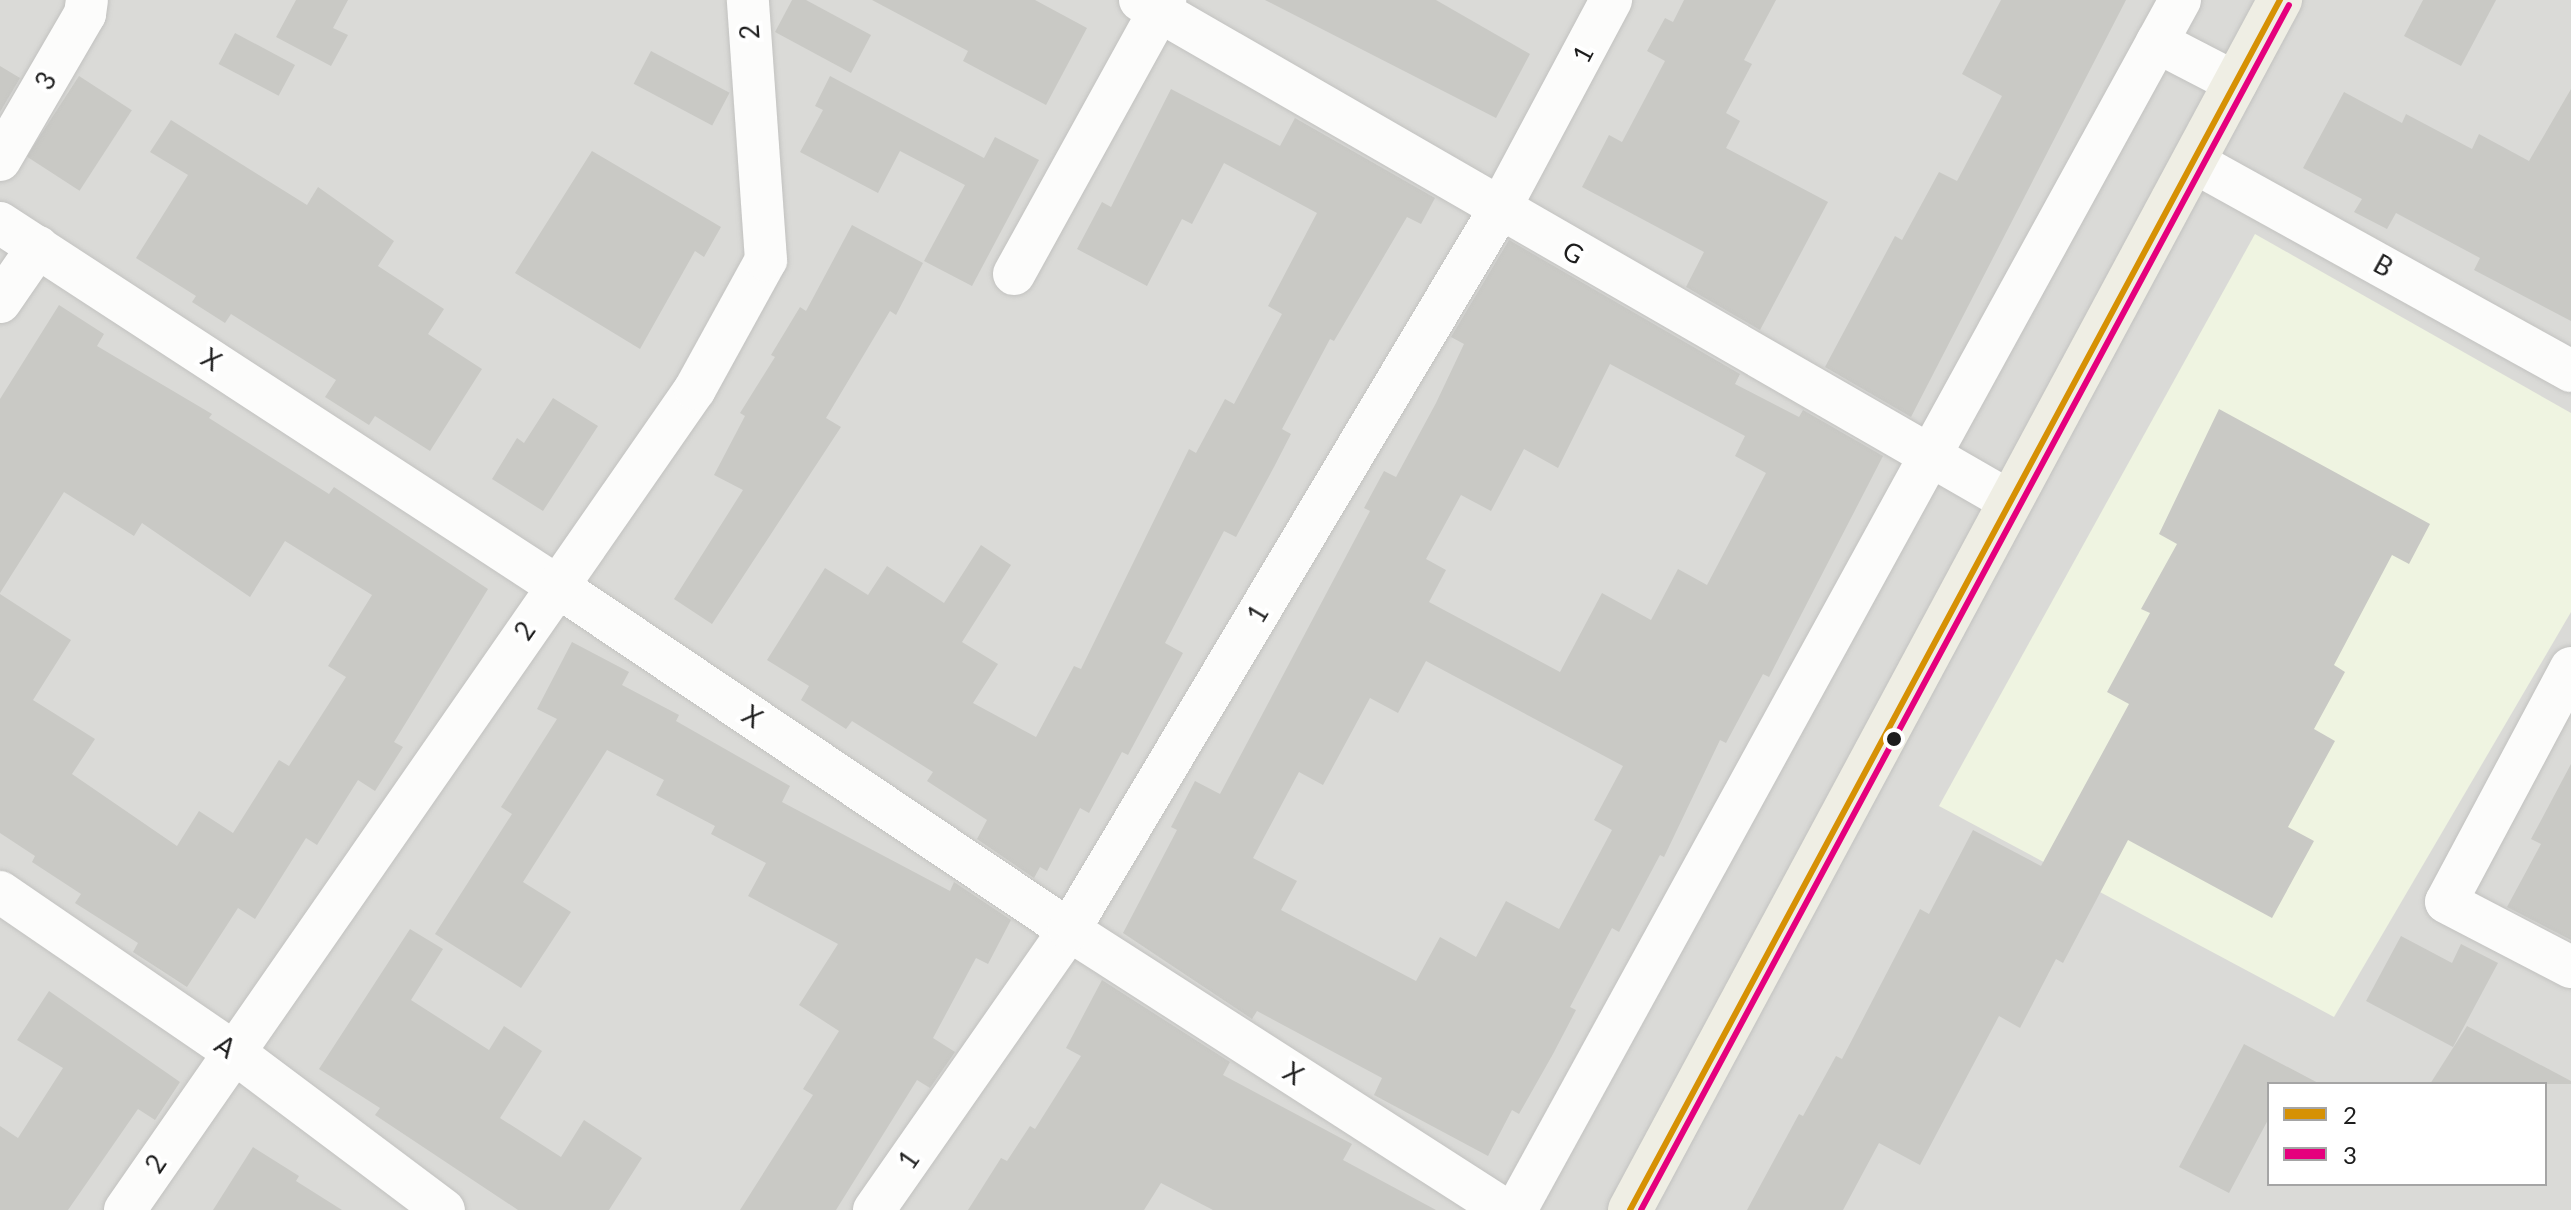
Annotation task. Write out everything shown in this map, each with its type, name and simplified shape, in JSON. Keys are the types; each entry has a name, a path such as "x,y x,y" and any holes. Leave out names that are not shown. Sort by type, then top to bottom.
{"main road":[{"path":"1630,1210 2280,0"}],"street":[{"name":"2","path":"125,1210 232,1051 695,389 766,260 748,0"},
{"name":"1","path":"874,1210 1069,930 1499,210 1611,0"},
{"path":"1516,1210 2180,0"},
{"name":"G","path":"1155,3 1499,210 2009,501"},
{"path":"1014,274 1155,3"},
{"name":"3","path":"0,160 95,5"},
{"path":"2157,42 2236,83"},
{"name":"B","path":"2194,162 2571,371"},
{"name":"X","path":"0,223 557,586 1069,930 1505,1210"},
{"path":"0,302 38,247"},
{"path":"2571,668 2446,902 2571,967"},
{"name":"A","path":"0,892 232,1051 444,1210"}],"shaded area":[{"path":"0,0 2571,0 2571,1210 0,1210"},
{"path":"2255,234 2571,413 2571,612 2334,1017 1939,806"}],"building":[{"path":"296,0 348,0 333,28 348,35 331,66 276,37"},
{"path":"792,0 806,0 871,35 851,73 775,32"},
{"path":"872,0 1035,0 1087,28 1046,105 963,61 968,51"},
{"path":"1265,0 1436,0 1530,54 1496,118"},
{"path":"1684,0 1776,0 1744,60 1752,64 1726,113 1740,121 1726,148 1828,202 1760,330 1686,287 1704,252 1582,187 1609,135 1622,142 1665,61 1647,51 1665,18 1673,22"},
{"path":"2001,0 2126,0 1911,417 1825,367 1895,236 1902,240 1939,172 1957,181 2002,96 1962,74"},
{"path":"2423,0 2496,0 2461,66 2404,36"},
{"path":"235,33 295,65 279,96 219,64"},
{"path":"651,51 730,93 712,125 634,84"},
{"path":"0,66 20,78 0,112"},
{"path":"79,76 132,110 80,191 27,157"},
{"path":"830,76 984,158 995,137 1039,160 972,286 924,261 965,185 900,151 878,193 800,152 823,110 815,106"},
{"path":"1171,89 1280,146 1295,118 1435,198 1421,224 1407,217 1334,341 1330,339 1282,429 1291,434 1274,467 1236,537 1224,531 1165,643 1183,653 1128,755 1122,752 1089,813 1080,808 1047,871 1040,867 1034,878 977,839 987,820 927,781 933,772 852,721 846,729 801,700 809,686 767,660 825,568 868,595 887,566 944,603 981,545 1011,565 962,642 998,664 973,703 1036,737 1074,666 1081,669 1189,449 1196,453 1225,399 1234,404 1282,314 1268,306 1317,213 1224,163 1192,224 1182,219 1147,286 1077,249 1102,202 1111,207"},
{"path":"2571,89 2571,321 2474,270 2480,258 2396,213 2387,229 2354,212 2362,199 2303,168 2344,92 2402,123 2406,114 2472,149 2479,134 2529,161"},
{"path":"171,120 307,205 318,187 394,241 378,266 444,309 428,334 482,369 430,451 375,416 369,425 325,397 336,380 231,314 225,323 192,302 196,296 136,258 188,175 150,152"},
{"path":"592,151 721,227 704,257 695,251 640,349 515,273"},
{"path":"852,225 923,263 896,315 890,311 826,418 841,427 712,624 674,599 743,490 714,475 745,416 740,413 775,357 771,355 800,307 806,311"},
{"path":"1509,240 1740,374 1735,384 1799,417 1803,410 1883,456 1769,677 1763,674 1726,743 1720,740 1664,857 1660,855 1619,932 1612,928 1570,1007 1576,1010 1553,1054 1519,1114 1512,1110 1488,1156 1374,1095 1382,1078 1257,1011 1252,1019 1123,933 1177,830 1171,827 1195,781 1220,794 1370,511 1364,508 1384,471 1396,477 1464,344 1451,337","holes":["1610,364 1745,436 1735,456 1766,473 1707,585 1678,569 1651,620 1602,593 1560,672 1429,602 1446,570 1426,559 1461,495 1491,511 1524,449 1558,468","1426,661 1623,766 1594,820 1612,830 1559,929 1506,901 1476,957 1440,937 1416,981 1281,910 1297,881 1253,858 1299,772 1323,785 1370,698 1398,713"]},
{"path":"59,305 104,334 97,346 212,414 209,418 329,494 334,487 488,589 394,742 403,747 375,791 358,780 317,845 306,838 255,919 238,908 187,987 133,952 138,943 75,903 81,894 32,862 35,856 0,833 0,594 71,640 33,700 95,739 72,774 177,846 199,811 233,833 279,760 289,766 346,677 328,666 372,595 285,541 250,597 142,523 134,536 64,492 0,593 0,399"},
{"path":"553,398 598,426 543,511 492,479 517,438 524,443"},
{"path":"2219,409 2430,524 2409,564 2392,555 2334,665 2345,672 2314,729 2335,741 2288,827 2314,841 2272,918 2128,840 2063,963 2056,959 2020,1028 1999,1016 1920,1165 1879,1143 1843,1210 1747,1210 1799,1114 1803,1116 1836,1056 1842,1059 1920,909 1929,914 1973,830 2041,866 2129,704 2107,692 2150,613 2141,609 2177,544 2159,534"},
{"path":"572,642 629,672 622,685 679,715 676,721 790,786 782,802 950,891 954,882 1011,920 988,964 976,958 933,1038 955,1052 930,1088 917,1080 836,1210 740,1210 813,1095 803,1089 839,1031 799,1005 838,944 748,896 766,863 711,834 715,826 656,795 664,780 607,750 523,882 571,912 521,988 435,934 512,814 501,807 557,719 537,709"},
{"path":"2571,764 2571,940 2507,907 2541,844 2531,839"},
{"path":"410,929 443,949 411,1000 489,1050 504,1026 542,1051 500,1118 561,1157 584,1120 642,1158 609,1210 518,1210 375,1115 380,1108 319,1069"},
{"path":"2401,936 2452,963 2461,944 2498,963 2453,1047 2366,1001"},
{"path":"1102,980 1230,1062 1223,1075 1352,1144 1343,1160 1436,1210 1213,1210 1161,1183 1144,1210 968,1210 1001,1158 1007,1161 1030,1126 1035,1129 1081,1056 1066,1048"},
{"path":"49,991 180,1082 155,1120 138,1109 68,1210 0,1210 0,1126 18,1138 63,1068 17,1040"},
{"path":"2467,1026 2571,1081 2571,1084 2547,1082 2431,1082"},
{"path":"2244,1044 2316,1082 2267,1082 2267,1122 2229,1193 2179,1167"},
{"path":"253,1147 299,1176 296,1181 342,1210 213,1210"}],"transit line":[{"name":"2","path":"1630,1210 2280,0"},
{"name":"3","path":"1641,1210 2289,5"}]}
